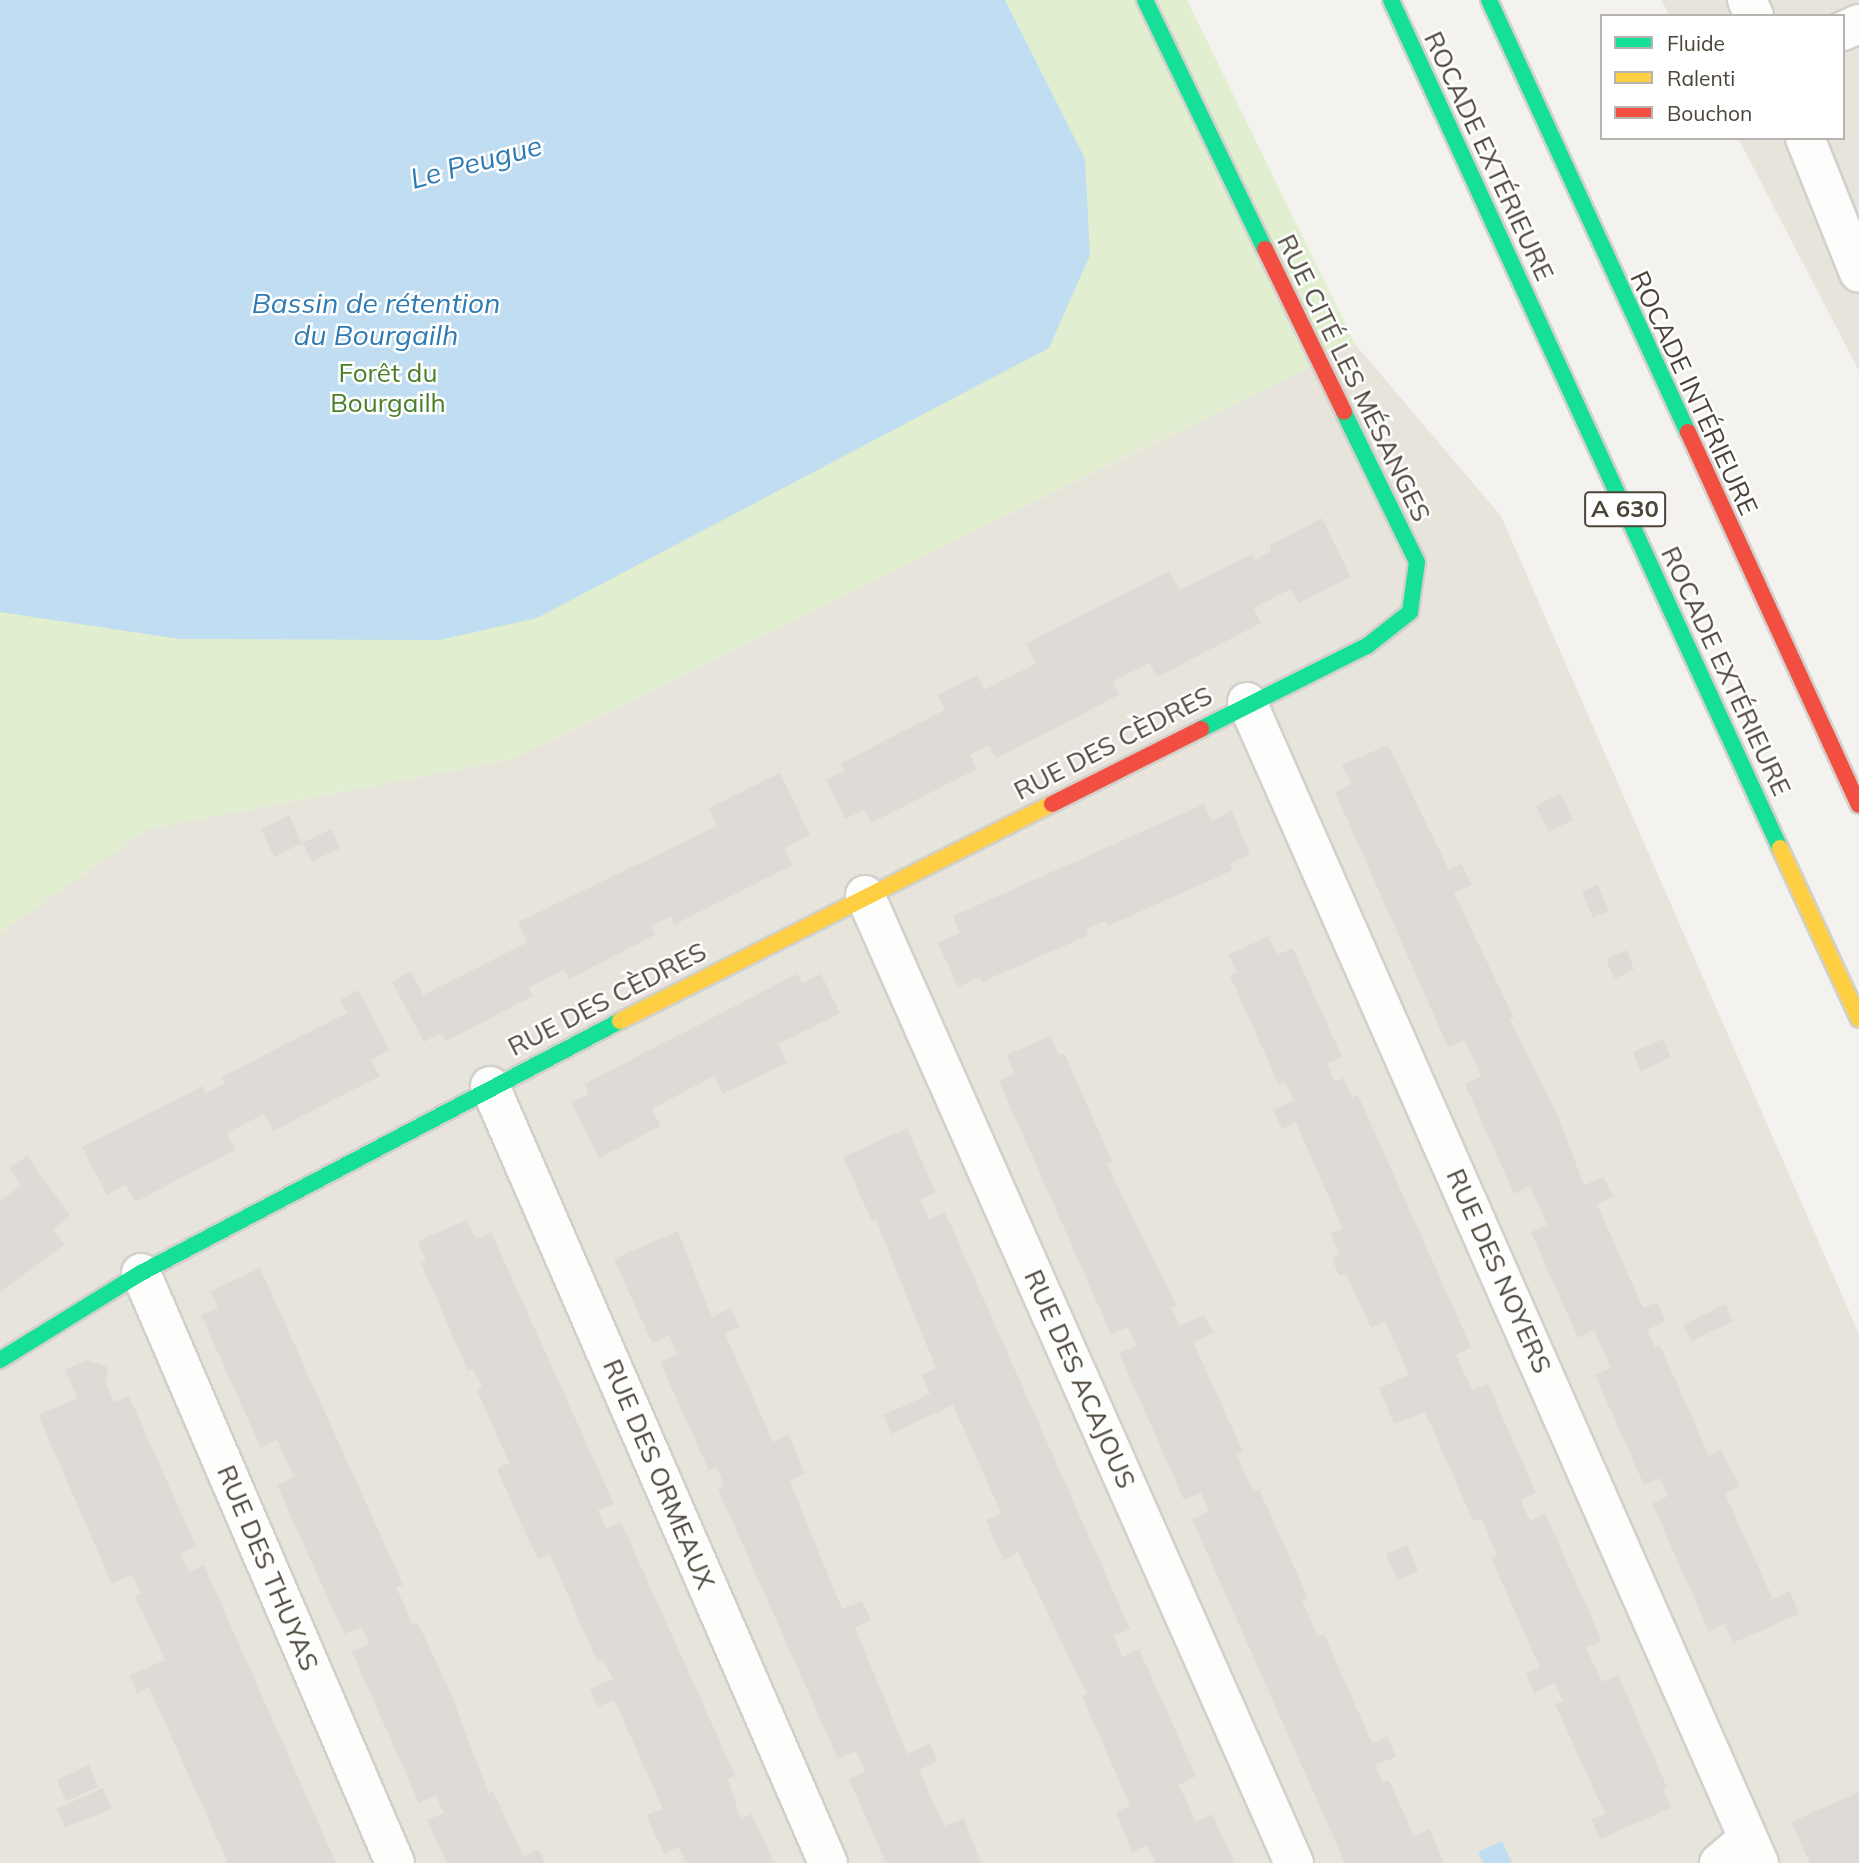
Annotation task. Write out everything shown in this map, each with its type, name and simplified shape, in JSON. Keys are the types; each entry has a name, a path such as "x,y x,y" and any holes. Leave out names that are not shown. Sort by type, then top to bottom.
{"main road":[{"name":"RUE CITÉ LES MÉSANGES","path":"1145,0 1417,562 1410,612 1367,646 1247,702"},
{"name":"ROCADE EXTÉRIEURE","path":"1391,0 1859,1019"},
{"name":"ROCADE INTÉRIEURE","path":"1489,0 1859,805"},
{"name":"RUE DES CÈDRES","path":"0,1360 141,1273 490,1086 1247,702"}],"street":[{"path":"1806,140 1859,274"},
{"name":"RUE DES NOYERS","path":"1247,702 1754,1851"},
{"name":"RUE DES ACAJOUS","path":"865,895 1294,1863"},
{"name":"RUE DES ORMEAUX","path":"490,1086 828,1863"},
{"name":"RUE DES THUYAS","path":"141,1273 395,1863"},
{"path":"1719,1863 1754,1851"}],"shaded area":[{"path":"1661,0 1859,0 1859,371 1739,140 1845,140 1845,14 1669,14"},
{"path":"1355,344 1501,516 1859,1334 1859,1863 0,1863 0,933 148,829 513,759"}],"green space":[{"name":"Bassin de rétention du Bourgailh","path":"0,0 1187,0 1355,344 513,759 148,829 0,933"}],"water":[{"name":"Bassin de rétention du Bourgailh","path":"0,0 1005,0 1085,159 1090,255 1049,348 537,618 439,640 180,639 0,612"},
{"path":"1502,1841 1512,1863 1483,1863 1478,1852"}],"building":[{"path":"1322,518 1351,577 1299,603 1291,589 1254,608 1261,623 1157,677 1149,663 1112,682 1119,695 996,759 989,745 970,755 977,769 871,823 864,809 845,819 826,780 844,771 841,763 945,710 937,695 977,675 984,690 1036,663 1026,644 1169,571 1180,590 1252,554 1255,560 1271,551 1270,545"},
{"path":"1388,745 1449,870 1461,864 1472,885 1454,893 1514,1018 1509,1019 1556,1111 1584,1185 1604,1177 1613,1197 1597,1204 1643,1308 1657,1302 1666,1321 1647,1330 1655,1347 1660,1345 1709,1456 1721,1450 1740,1486 1725,1494 1773,1599 1790,1591 1799,1614 1733,1643 1725,1624 1709,1632 1652,1503 1668,1496 1660,1478 1644,1485 1595,1375 1611,1368 1594,1330 1578,1338 1531,1232 1547,1225 1530,1186 1514,1194 1465,1084 1481,1077 1465,1040 1448,1047 1335,792 1351,784 1342,765"},
{"path":"780,773 810,835 785,848 792,865 674,925 671,916 651,926 655,935 569,979 564,969 528,988 533,996 446,1041 441,1033 424,1042 392,982 411,971 423,995 528,942 518,922 717,826 709,808"},
{"path":"1560,793 1573,820 1549,832 1536,806"},
{"path":"1204,804 1211,821 1232,811 1250,854 1230,864 1233,870 1108,926 1105,921 1086,929 1089,935 982,982 980,977 958,987 938,943 960,933 953,916"},
{"path":"289,815 302,843 274,857 261,829"},
{"path":"331,829 341,848 312,861 302,843"},
{"path":"1597,884 1609,911 1593,918 1582,892"},
{"path":"1269,936 1277,955 1293,948 1342,1057 1327,1063 1335,1082 1344,1078 1352,1098 1358,1095 1471,1347 1456,1355 1472,1390 1488,1384 1536,1493 1521,1500 1530,1521 1545,1513 1602,1641 1586,1647 1594,1665 1602,1682 1618,1675 1667,1787 1663,1789 1671,1808 1600,1839 1591,1819 1605,1814 1555,1704 1563,1701 1555,1683 1534,1693 1526,1673 1540,1668 1491,1558 1497,1555 1481,1518 1473,1521 1425,1412 1394,1424 1379,1388 1409,1375 1385,1321 1371,1328 1346,1273 1339,1276 1332,1258 1339,1254 1330,1233 1343,1229 1296,1123 1282,1129 1273,1110 1294,1100 1285,1082 1279,1085 1230,976 1237,973 1228,955"},
{"path":"1627,950 1634,970 1614,979 1606,959"},
{"path":"797,974 802,983 821,974 840,1013 778,1044 787,1063 723,1094 714,1076 652,1109 661,1126 599,1158 571,1102 589,1094 584,1084"},
{"path":"358,990 390,1050 371,1060 380,1076 273,1131 264,1114 227,1133 235,1150 135,1202 126,1185 107,1195 82,1147 203,1086 206,1093 225,1083 221,1077 347,1013 340,1000"},
{"path":"1050,1036 1059,1055 1064,1053 1112,1161 1107,1164 1176,1305 1171,1307 1180,1326 1204,1315 1213,1333 1193,1342 1243,1452 1237,1455 1253,1491 1259,1489 1308,1598 1302,1601 1318,1636 1324,1634 1372,1743 1387,1736 1396,1757 1375,1765 1383,1782 1389,1780 1414,1836 1429,1829 1444,1863 1345,1863 1192,1519 1209,1511 1201,1493 1184,1500 1119,1353 1136,1346 1128,1327 1111,1334 999,1081 1015,1074 1007,1055"},
{"path":"1663,1039 1671,1057 1641,1072 1633,1052"},
{"path":"907,1128 936,1193 920,1200 929,1220 945,1212 1130,1629 1114,1636 1122,1657 1139,1649 1196,1776 1179,1785 1196,1822 1212,1814 1235,1863 1156,1863 1147,1845 1132,1852 1116,1812 1130,1806 1082,1696 1087,1694 1018,1552 1004,1560 994,1541 986,1520 1001,1513 953,1405 891,1434 883,1415 930,1394 922,1375 936,1368 876,1220 872,1222 843,1157"},
{"path":"27,1156 70,1216 53,1229 65,1244 0,1292 0,1201 21,1185 9,1168"},
{"path":"467,1220 476,1239 491,1232 614,1504 598,1510 606,1528 621,1522 735,1775 728,1779 741,1819 752,1814 774,1863 686,1863 679,1847 664,1853 655,1835 646,1815 663,1809 639,1755 614,1700 598,1707 590,1689 613,1679 603,1660 597,1661 550,1554 539,1559 529,1541 497,1469 509,1463 477,1390 482,1387 473,1368 468,1371 421,1263 426,1261 418,1241"},
{"path":"678,1231 712,1317 731,1308 740,1327 725,1334 773,1442 789,1435 805,1473 790,1481 842,1609 862,1601 871,1620 855,1627 907,1754 930,1743 938,1761 919,1770 944,1826 964,1818 981,1863 886,1863 849,1779 865,1772 856,1751 838,1759 718,1489 724,1486 717,1467 709,1471 660,1362 678,1354 669,1336 652,1343 614,1259"},
{"path":"260,1268 403,1585 396,1587 413,1625 418,1623 449,1689 489,1794 493,1791 523,1856 539,1850 545,1863 447,1863 427,1820 444,1813 436,1796 419,1803 352,1652 369,1644 361,1627 344,1634 277,1485 294,1477 286,1459 277,1440 261,1448 201,1315 218,1308 211,1291"},
{"path":"1726,1304 1733,1321 1691,1341 1683,1325"},
{"path":"87,1360 108,1367 106,1385 114,1402 129,1396 196,1546 181,1554 189,1572 204,1565 336,1863 228,1863 149,1687 137,1693 130,1675 165,1660 135,1596 141,1593 132,1575 112,1584 38,1415 77,1398 65,1370"},
{"path":"1407,1545 1418,1571 1397,1580 1386,1554"},
{"path":"89,1765 98,1787 66,1801 57,1780"},
{"path":"103,1788 112,1809 65,1827 56,1809"},
{"path":"1859,1792 1859,1863 1810,1863 1791,1822"}],"traffic: fast":[{"path":"1145,0 1265,249"},
{"path":"1391,0 1780,848"},
{"path":"1489,0 1688,432"},
{"path":"1201,729 1367,646 1410,612 1417,562 1344,412"},
{"path":"0,1360 141,1273 620,1021"}],"traffic: slow":[{"path":"620,1021 1052,804"},
{"path":"1780,848 1859,1019"}],"traffic: jam":[{"path":"1265,249 1344,412"},
{"path":"1688,432 1859,805"},
{"path":"1052,804 1201,729"}],"water label":[{"name":"Le Peugue","path":"476,162"}],"park label":[{"name":"Forêt du Bourgailh","path":"388,388"}]}
